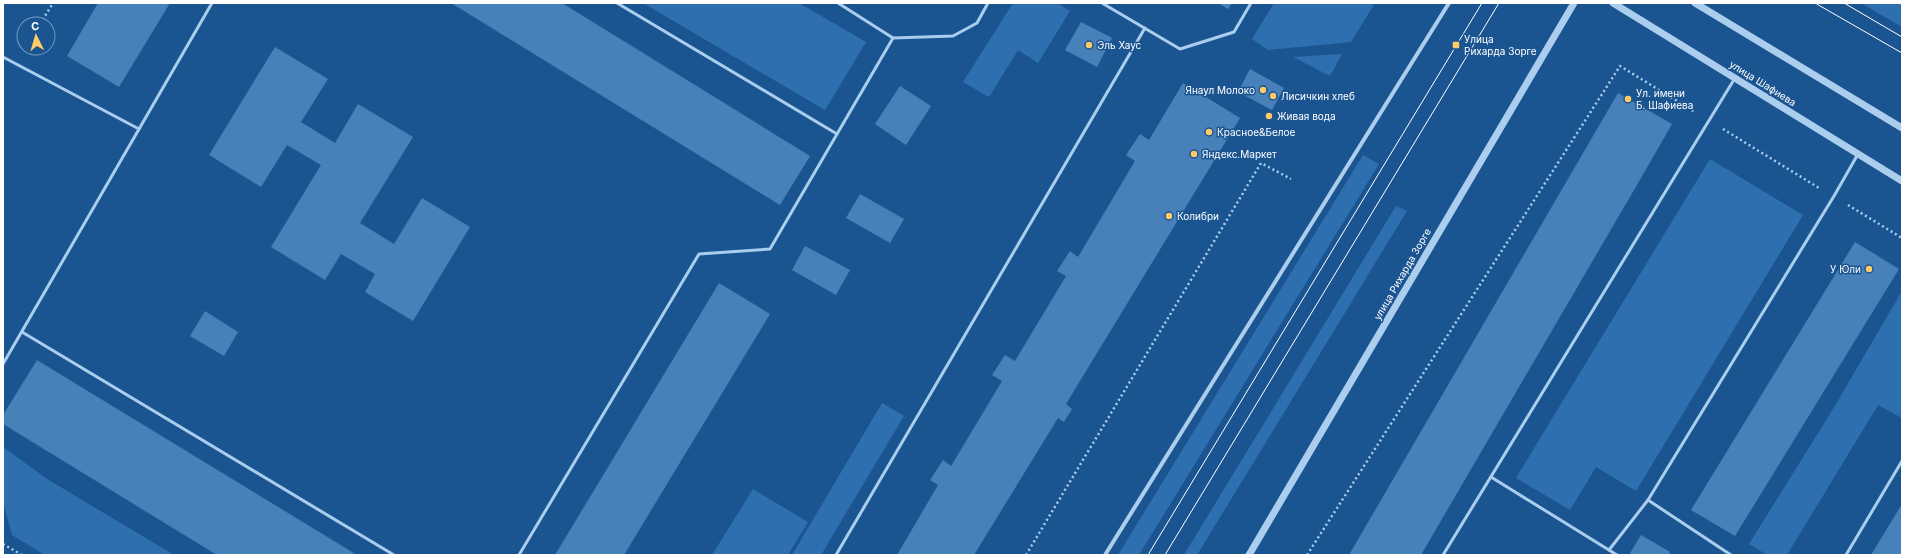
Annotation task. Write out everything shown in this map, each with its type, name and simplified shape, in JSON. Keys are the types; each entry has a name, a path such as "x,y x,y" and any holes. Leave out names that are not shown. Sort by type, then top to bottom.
{"street":[{"path":"1105,555 1449,3"},
{"name":"улица Рихарда Зорге","path":"1249,555 1574,3"},
{"name":"улица Шафиева","path":"1613,3 1902,181"},
{"path":"1695,3 1902,128"}],"lane":[{"path":"3,364 212,3"},
{"path":"616,3 836,134"},
{"path":"838,3 893,38 953,36 977,23 988,3"},
{"path":"1102,3 1180,49 1234,32 1250,3"},
{"path":"836,555 1145,28"},
{"path":"519,555 699,254 770,248 893,38"},
{"path":"3,57 139,129"},
{"path":"1443,555 1734,78"},
{"path":"1609,550 1648,500 1834,196 1858,154"},
{"path":"22,332 394,555"},
{"path":"1846,555 1902,461"},
{"path":"1491,477 1617,555"},
{"path":"1648,500 1731,555"}],"path":[{"path":"45,16 53,3"},
{"path":"1307,555 1620,66 1902,238"},
{"path":"1026,555 1261,163 1291,179"},
{"path":"3,544 22,555"}],"shaded area":[{"path":"643,3 799,3 866,42 825,110"},
{"path":"1013,3 1057,3 1070,11 1038,63 1018,50 989,97 963,82"},
{"path":"1274,3 1375,3 1351,42 1268,50 1252,39"},
{"path":"1861,3 1902,3 1902,27"},
{"path":"1342,54 1330,76 1293,57"},
{"path":"1363,155 1379,164 1139,555 1118,555"},
{"path":"1710,159 1803,215 1636,491 1596,467 1570,510 1516,478"},
{"path":"1396,206 1407,211 1197,555 1184,555"},
{"path":"1902,291 1902,418 1878,405 1787,555 1767,555 1749,544 1833,409"},
{"path":"882,403 904,416 821,555 792,555"},
{"path":"3,447 47,479 174,555 45,555 12,535 3,502"},
{"path":"753,489 808,522 788,555 712,555"}],"building":[{"path":"98,3 170,3 119,87 67,56"},
{"path":"451,3 562,3 810,156 780,205"},
{"path":"1218,3 1232,3 1228,9"},
{"path":"1081,22 1112,38 1097,67 1065,50"},
{"path":"275,47 328,79 301,122 335,143 358,104 413,137 360,223 394,244 422,198 470,227 413,321 365,292 375,274 341,254 325,280 271,247 321,165 287,145 261,187 209,155"},
{"path":"1250,69 1284,88 1272,110 1238,92"},
{"path":"1183,83 1240,118 1066,404 1072,409 1064,422 1058,418 974,555 897,555 938,485 930,480 943,460 951,466 1002,381 992,375 1005,355 1015,361 1066,276 1057,271 1070,251 1078,257 1135,161 1126,155 1140,134 1149,140"},
{"path":"900,86 931,106 906,145 875,124"},
{"path":"1618,93 1672,124 1641,178 1421,555 1349,555"},
{"path":"860,194 904,219 890,243 846,218"},
{"path":"1855,242 1899,269 1735,536 1691,510"},
{"path":"805,246 850,270 836,295 792,270"},
{"path":"719,283 770,314 624,555 555,555"},
{"path":"205,311 238,332 224,356 190,336"},
{"path":"37,360 357,555 217,555 3,424 3,415"},
{"path":"1902,504 1902,555 1871,555"},
{"path":"1641,535 1670,552 1669,555 1629,555"}],"tram line":[{"path":"1148,555 1482,3"},
{"path":"1165,555 1499,3"},
{"path":"1815,3 1902,53"},
{"path":"1844,3 1902,37"}],"place":[{"name":"Эль Хаус","path":"1089,45"},
{"name":"Улица Рихарда Зорге","path":"1456,45"},
{"name":"Янаул Молоко","path":"1263,90"},
{"name":"Лисичкин хлеб","path":"1273,96"},
{"name":"Ул. имени Б. Шафиева","path":"1628,99"},
{"name":"Живая вода","path":"1269,116"},
{"name":"Красное&Белое","path":"1209,132"},
{"name":"Яндекс.Маркет","path":"1194,154"},
{"name":"Колибри","path":"1169,216"},
{"name":"У Юли","path":"1869,269"}]}
